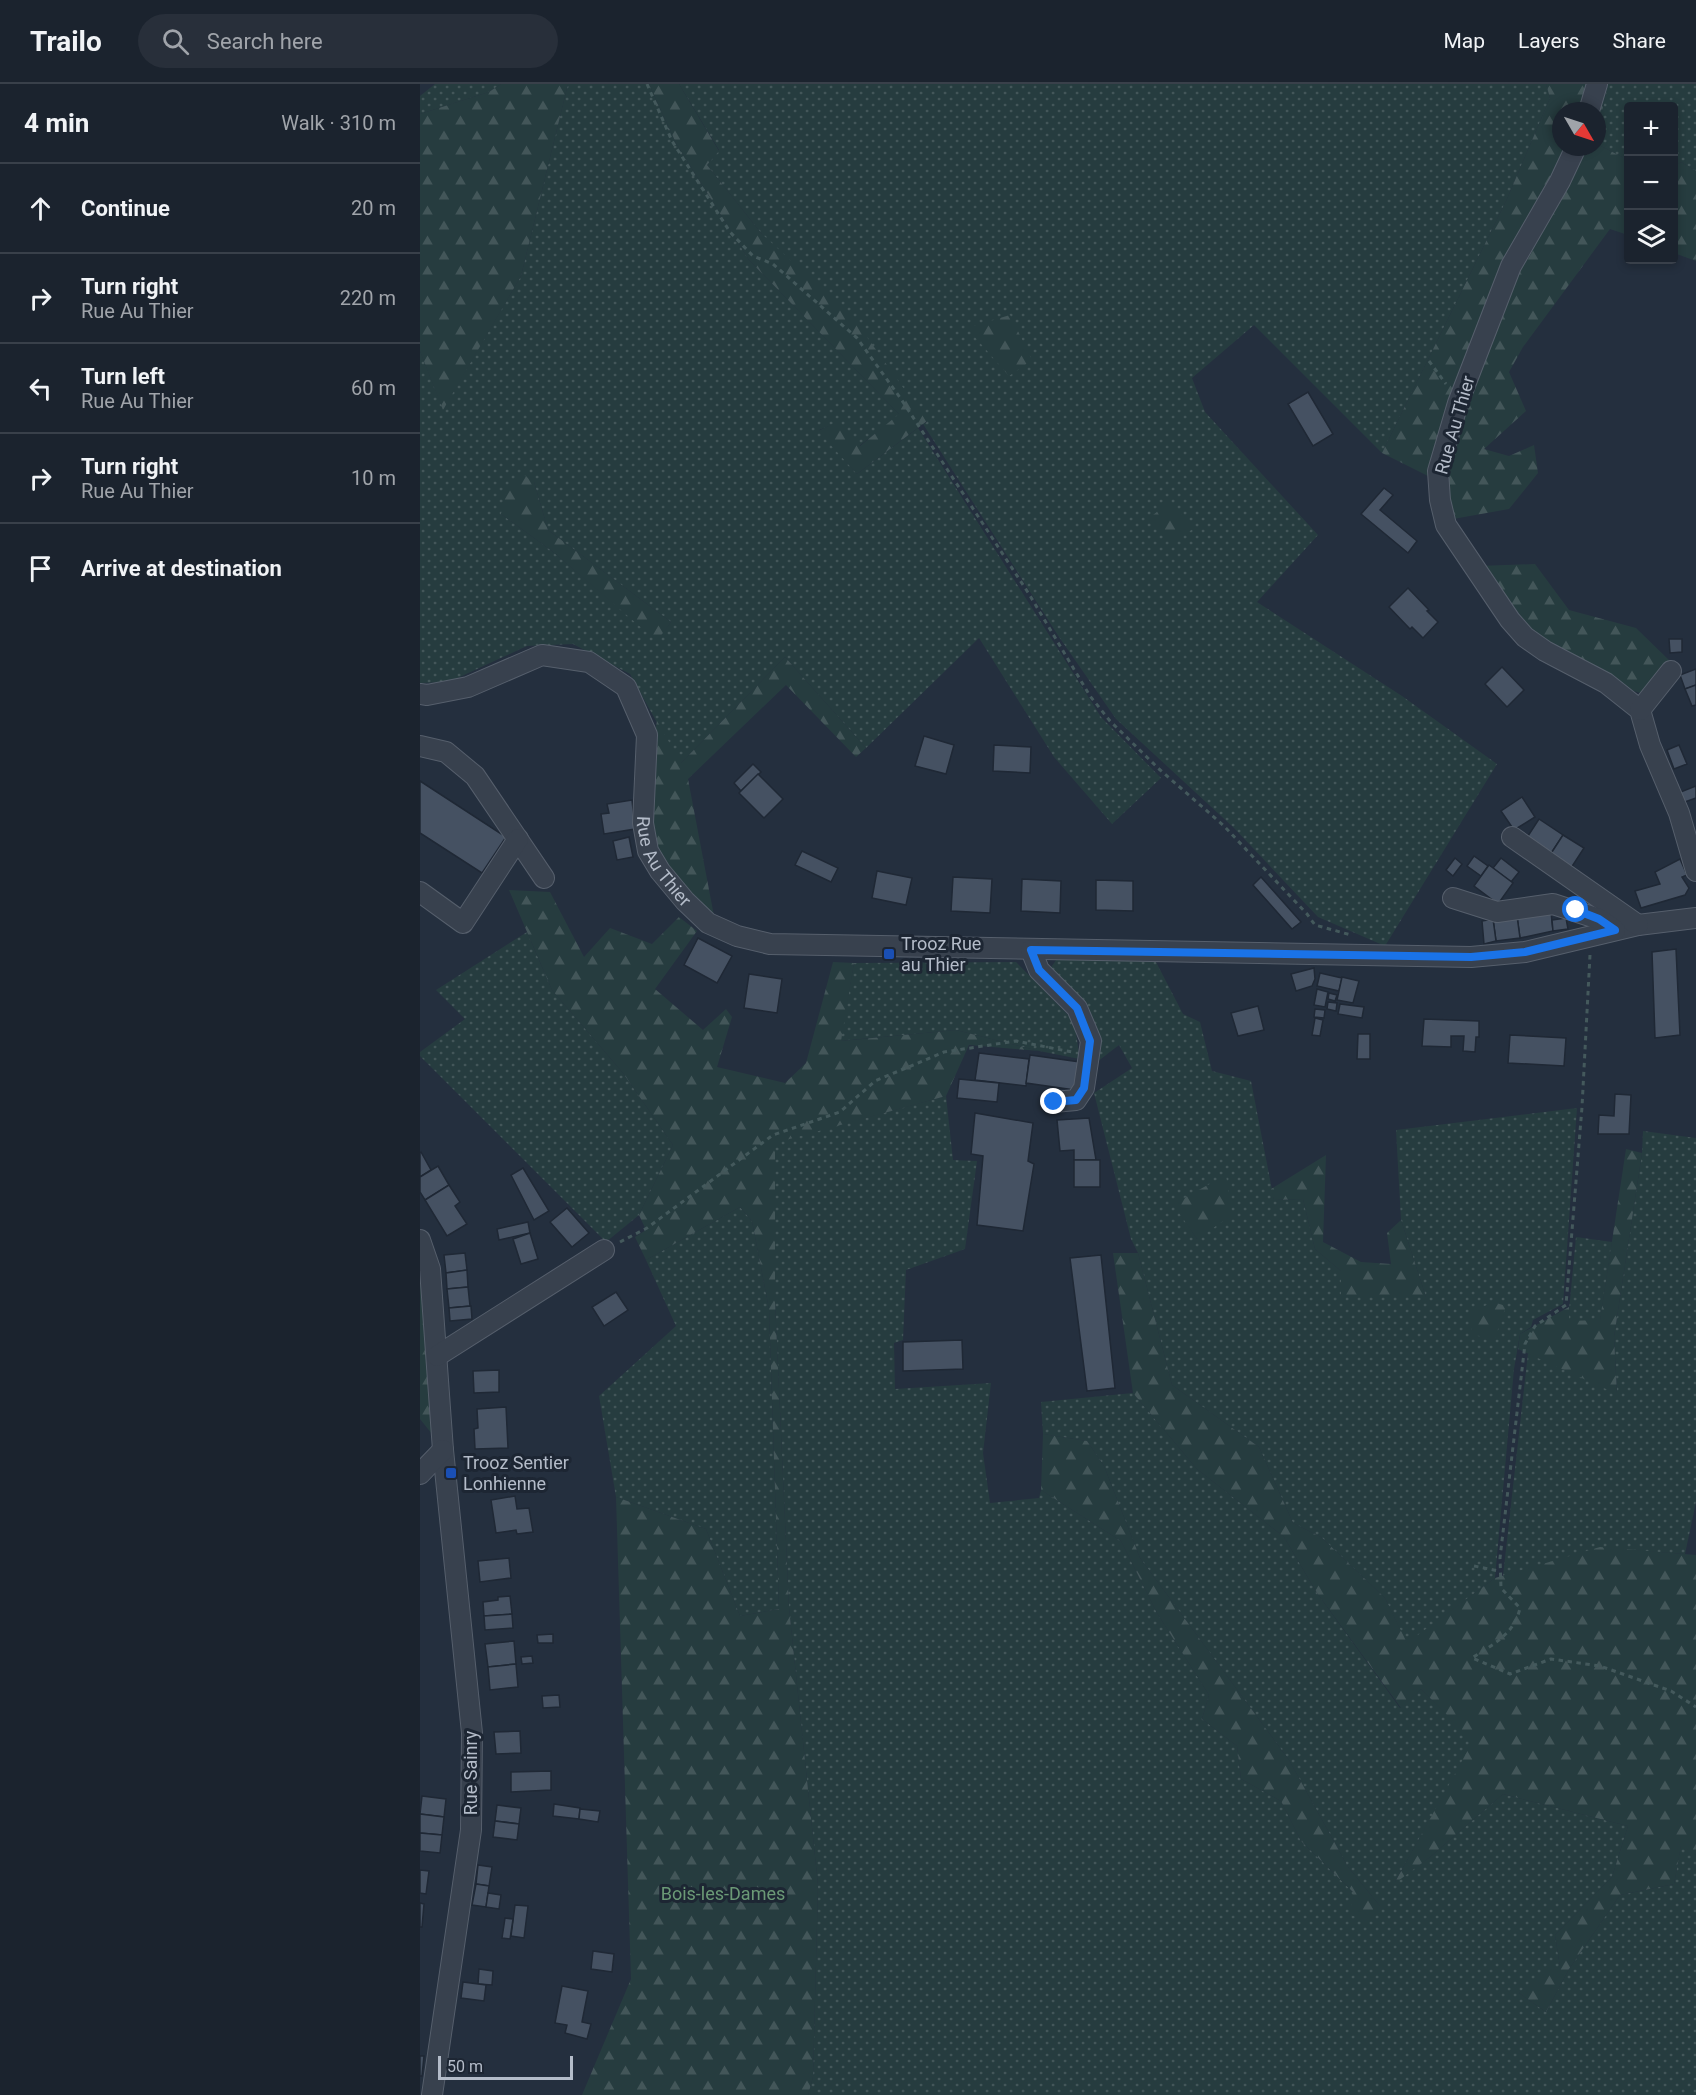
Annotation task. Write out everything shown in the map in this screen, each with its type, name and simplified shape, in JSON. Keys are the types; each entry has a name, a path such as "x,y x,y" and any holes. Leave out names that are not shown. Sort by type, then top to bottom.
{"street":[{"path":"1592,102 1597,84"},
{"name":"Rue Au Thier","path":"1572,156 1511,266 1458,403 1438,471 1440,500 1446,525 1510,620 1525,637 1545,651 1606,683 1640,710"},
{"name":"Rue Au Thier","path":"420,694 427,695 468,687 542,655 590,662 626,687 647,735 643,823 648,851 660,871 685,901 708,923 737,936 770,944 1471,957 1525,952 1638,925 1696,918"},
{"path":"1671,671 1640,710 1650,744 1687,810 1696,872"},
{"path":"420,746 446,752 475,776 544,878"},
{"path":"1512,837 1638,925"},
{"path":"420,892 463,923 518,839"},
{"path":"1454,898 1497,912 1553,904 1599,919 1606,932"},
{"path":"1031,950 1039,970 1077,1008 1090,1041 1084,1088 1076,1100 1054,1102"},
{"name":"Rue Sainry","path":"420,1239 430,1269 444,1450 472,1733 471,1830 432,2095"},
{"path":"437,1356 604,1250"},
{"path":"420,1474 444,1450"}],"path":[{"path":"647,84 672,141 730,232 753,256 773,264 857,338 902,399 1029,594 1090,696 1110,722 1229,832 1315,925"},
{"path":"1429,361 1458,403"},
{"path":"1606,932 1589,957 1582,1107 1566,1305 1535,1326 1525,1344 1499,1571 1501,1588 1520,1608 1518,1616 1506,1635 1472,1658 1510,1674 1551,1659 1600,1666 1671,1691 1696,1707"},
{"path":"604,1250 647,1228 773,1135 840,1112 875,1081 944,1052 1016,1041 1089,1055"},
{"path":"1474,1566 1499,1571"}],"green space":[{"path":"435,84 501,84 489,92 420,114 420,96"},
{"path":"501,84 568,84 521,276 443,410 420,351 420,114 489,92"},
{"path":"568,84 649,84 676,143 749,260 900,415 859,446 837,423 819,430 857,474 918,428 1101,717 1161,778 1112,824 1054,757 979,638 866,748 785,657 680,764 630,674 573,644 527,646 449,682 420,683 420,351 443,409 521,276","holes":["534,482 548,530 671,622 657,640 552,551 501,514"]},
{"path":"649,84 679,84 719,151 707,165 761,233 854,319 927,421 857,474 818,431 837,422 860,446 899,414 749,260 676,143"},
{"path":"679,84 1546,84 1550,98 1507,199 1382,453 1254,325 1192,378 1205,412 1318,535 1257,602 1402,696 1497,764 1385,946 1318,917 1234,828 1116,719 1059,637 923,424 927,422 761,233 707,165 719,150"},
{"path":"1546,84 1608,84 1604,102 1552,102 1552,156 1606,156 1606,149 1624,158 1624,234 1610,229 1523,347 1509,372 1526,411 1484,449 1509,456 1534,445 1538,473 1509,509 1453,519 1428,476 1382,453 1507,199 1550,98"},
{"path":"1608,84 1696,84 1696,171 1681,162 1678,164 1678,102 1624,102 1624,158 1606,149 1606,102 1604,102"},
{"path":"1681,162 1696,171 1696,261 1678,254 1678,164"},
{"path":"1010,315 1032,360 1009,376 967,328"},
{"path":"521,473 534,482 548,530 671,622 657,641 552,551 501,514 507,486"},
{"path":"1169,502 1194,528 1173,543 1147,520"},
{"path":"1535,564 1569,610 1636,628 1671,662 1644,694 1566,671 1478,566"},
{"path":"785,657 866,748 856,757 786,685 688,779 714,916 702,909 649,839 650,759 657,721 681,763"},
{"name":"Bois-les-Dames","path":"509,890 550,892 584,957 610,928 652,944 679,917 697,931 655,989 703,1030 726,1009 732,1017 717,1067 785,1083 806,1063 833,962 854,963 841,1041 956,1030 1039,1051 969,1045 946,1096 775,1143 775,1301 789,1608 818,1885 813,2077 808,2095 582,2095 631,1979 616,1497 706,1529 740,1616 779,1609 769,1309 752,1221 740,1207 646,1260 635,1237 646,1230 639,1215 673,1145 623,1073 552,990"},
{"path":"527,932 552,990 623,1073 673,1145 639,1215 606,1242 420,1056 420,1052 465,1019 436,990"},
{"path":"1059,956 1156,962 1183,1014 1200,1022 1212,1071 1251,1081 1274,1200 1303,1199 1315,1249 1341,1271 1342,1297 1426,1297 1401,1220 1396,1130 1577,1108 1563,1304 1533,1320 1531,1327 1520,1334 1514,1369 1495,1578 1407,1644 1385,1598 1321,1537 1293,1523 1259,1447 1172,1385 1138,1253 1131,1239 1094,1093 1132,1068 1119,1045 1097,1062 1049,970","holes":["1226,1176 1197,1239 1174,1204"]},
{"path":"1016,962 1074,1021 1080,1059 956,1030 840,1041 854,963"},
{"path":"946,1096 953,1160 977,1161 965,1249 906,1270 903,1340 894,1343 895,1389 991,1383 983,1453 990,1503 1039,1498 1041,1490 1121,1541 1157,1613 1209,1695 1202,1719 1237,1746 1241,1779 1281,1801 1301,1841 1353,1892 1380,1906 1348,1867 1289,1760 1140,1558 1104,1466 1087,1441 1043,1434 1041,1402 1133,1393 1197,1469 1284,1537 1317,1593 1400,1708 1421,1689 1474,1741 1395,1882 1430,1857 1503,1794 1628,1826 1612,1877 1555,1935 1560,1967 1519,1993 1546,2012 1569,1969 1620,1895 1674,1884 1681,1845 1696,1855 1696,2095 808,2095 813,2077 818,1885 789,1608 775,1301 775,1142"},
{"path":"1643,1131 1696,1138 1696,1502 1685,1554 1600,1548 1503,1576 1528,1353 1617,1393 1614,1337 1642,1153"},
{"path":"1626,1149 1642,1153 1614,1337 1617,1394 1518,1349 1520,1334 1569,1307 1569,1321 1600,1320"},
{"path":"1326,1155 1323,1242 1361,1262 1391,1264 1387,1233 1401,1220 1426,1297 1341,1297 1341,1271 1315,1249 1303,1199 1274,1200 1271,1189"},
{"path":"1226,1175 1232,1215 1197,1239 1173,1204"},
{"path":"740,1207 752,1221 769,1309 779,1609 740,1616 706,1529 616,1497 599,1396 676,1326 646,1260"},
{"path":"1576,1237 1612,1242 1600,1321 1568,1321"},
{"path":"1113,1253 1138,1253 1172,1385 1259,1447 1293,1523 1321,1537 1385,1598 1407,1643 1495,1578 1600,1547 1696,1555 1696,1855 1681,1846 1674,1884 1620,1895 1569,1969 1546,2012 1519,1993 1544,1969 1560,1967 1555,1935 1612,1877 1628,1826 1503,1794 1430,1857 1394,1884 1473,1741 1421,1689 1401,1708 1317,1593 1284,1537 1197,1469 1133,1393"},
{"path":"420,1277 422,1279 432,1434 420,1419"},
{"path":"1493,1302 1506,1306 1495,1338 1472,1335 1470,1313"},
{"path":"1043,1434 1087,1441 1104,1466 1140,1558 1289,1760 1348,1867 1380,1906 1371,1921 1350,1915 1353,1892 1301,1841 1281,1801 1241,1779 1237,1746 1202,1719 1209,1695 1157,1613 1121,1541 1041,1490"}],"building":[{"path":"1308,392 1333,434 1313,446 1288,404"},
{"path":"1384,488 1393,495 1380,510 1417,541 1408,553 1361,514"},
{"path":"1408,588 1438,622 1423,638 1412,627 1410,629 1389,607"},
{"path":"1669,639 1682,639 1682,652 1670,653"},
{"path":"1502,667 1524,690 1507,707 1485,684"},
{"path":"1696,669 1696,685 1685,689 1680,675"},
{"path":"1696,685 1696,705 1692,706 1685,689"},
{"path":"924,736 954,745 946,774 915,766"},
{"path":"994,745 1031,747 1030,773 993,771"},
{"path":"1679,745 1687,764 1674,769 1667,750"},
{"path":"753,764 761,772 741,791 734,783"},
{"path":"758,774 783,799 764,818 739,793"},
{"path":"420,781 506,837 482,873 420,833"},
{"path":"1696,786 1696,798 1682,803 1678,793"},
{"path":"1522,797 1535,817 1514,830 1501,811"},
{"path":"632,800 635,829 604,834 601,814 609,813 607,804"},
{"path":"1539,819 1563,835 1550,855 1526,839"},
{"path":"1563,835 1584,848 1571,868 1550,855"},
{"path":"629,837 633,857 617,860 613,841"},
{"path":"802,851 838,868 831,882 795,865"},
{"path":"1474,856 1488,866 1481,876 1467,866"},
{"path":"1455,858 1462,864 1453,876 1446,870"},
{"path":"1501,858 1519,872 1511,882 1493,868"},
{"path":"1680,859 1687,875 1682,877 1689,888 1685,895 1641,908 1635,891 1660,884 1655,872"},
{"path":"1489,865 1513,883 1498,904 1474,886"},
{"path":"877,871 912,878 906,905 872,898"},
{"path":"953,877 992,879 990,913 951,911"},
{"path":"1261,877 1301,922 1292,929 1253,885"},
{"path":"1022,879 1061,881 1060,913 1021,911"},
{"path":"1096,880 1133,881 1133,911 1096,910"},
{"path":"1551,912 1553,931 1520,938 1517,916"},
{"path":"1517,916 1520,938 1496,941 1493,919"},
{"path":"1566,918 1568,929 1553,931 1552,920"},
{"path":"1493,919 1496,941 1484,944 1482,921"},
{"path":"698,938 732,956 717,983 684,965"},
{"path":"1676,949 1680,1035 1655,1038 1652,952"},
{"path":"1314,968 1315,979 1312,986 1296,991 1291,974"},
{"path":"1320,973 1342,978 1339,991 1317,986"},
{"path":"749,974 782,979 777,1013 744,1008"},
{"path":"1342,977 1359,981 1353,1003 1337,1000"},
{"path":"1317,989 1328,992 1325,1007 1314,1005"},
{"path":"1329,993 1337,995 1335,1001 1328,999"},
{"path":"1328,1002 1337,1003 1336,1011 1327,1009"},
{"path":"1340,1004 1364,1007 1362,1018 1338,1014"},
{"path":"1258,1006 1264,1030 1238,1036 1231,1013"},
{"path":"1315,1009 1325,1010 1324,1018 1314,1017"},
{"path":"1315,1018 1323,1020 1320,1036 1312,1035"},
{"path":"1424,1019 1479,1021 1479,1037 1476,1037 1475,1052 1463,1051 1464,1036 1451,1036 1451,1047 1422,1046"},
{"path":"1358,1034 1370,1034 1370,1059 1357,1059"},
{"path":"1510,1035 1566,1038 1564,1066 1508,1063"},
{"path":"979,1053 1029,1059 1026,1086 975,1080"},
{"path":"1030,1055 1080,1062 1075,1090 1026,1083"},
{"path":"959,1079 999,1083 997,1102 957,1098"},
{"path":"1615,1094 1631,1095 1629,1134 1598,1134 1599,1115 1614,1116"},
{"path":"975,1113 1033,1123 1028,1161 1034,1164 1023,1231 977,1225 983,1156 971,1154"},
{"path":"1089,1118 1096,1160 1074,1160 1074,1150 1060,1151 1057,1120"},
{"path":"420,1153 431,1170 420,1177"},
{"path":"1074,1160 1100,1160 1100,1187 1074,1187"},
{"path":"438,1166 449,1185 425,1200 420,1192 420,1177"},
{"path":"523,1168 549,1211 534,1220 511,1175"},
{"path":"449,1185 460,1202 455,1206 467,1224 447,1236 425,1200"},
{"path":"567,1208 589,1233 572,1247 550,1222"},
{"path":"528,1222 530,1233 499,1240 497,1229"},
{"path":"530,1233 538,1259 521,1264 513,1239"},
{"path":"465,1253 467,1270 446,1273 444,1255"},
{"path":"1101,1255 1115,1388 1087,1391 1070,1258"},
{"path":"467,1270 468,1287 447,1289 446,1273"},
{"path":"468,1287 470,1306 449,1308 447,1289"},
{"path":"616,1292 628,1310 604,1326 592,1307"},
{"path":"471,1306 472,1319 450,1321 449,1308"},
{"path":"962,1340 963,1369 903,1371 903,1342"},
{"path":"499,1370 499,1392 474,1393 473,1371"},
{"path":"506,1407 508,1448 475,1449 474,1429 478,1428 477,1409"},
{"path":"515,1496 517,1509 529,1508 533,1532 517,1534 516,1530 496,1533 491,1500"},
{"path":"509,1558 511,1578 480,1582 478,1561"},
{"path":"510,1596 512,1614 484,1616 483,1602"},
{"path":"512,1614 513,1628 485,1630 484,1616"},
{"path":"553,1634 553,1643 538,1643 537,1635"},
{"path":"514,1641 516,1664 488,1667 485,1644"},
{"path":"532,1656 533,1663 522,1664 521,1657"},
{"path":"516,1664 518,1687 490,1690 488,1667"},
{"path":"559,1695 560,1707 543,1708 542,1696"},
{"path":"520,1731 521,1753 496,1754 494,1732"},
{"path":"551,1771 551,1790 511,1792 511,1772"},
{"path":"422,1796 446,1799 444,1817 420,1814"},
{"path":"554,1804 580,1808 579,1819 553,1816"},
{"path":"497,1805 521,1808 519,1824 495,1821"},
{"path":"580,1809 600,1811 598,1822 579,1819"},
{"path":"420,1814 444,1817 442,1835 420,1833"},
{"path":"495,1821 519,1824 517,1840 493,1837"},
{"path":"420,1833 442,1835 440,1853 420,1851"},
{"path":"478,1865 492,1867 489,1886 476,1884"},
{"path":"420,1870 429,1871 426,1894 420,1893"},
{"path":"476,1884 489,1886 486,1907 472,1905"},
{"path":"488,1893 501,1895 499,1909 486,1907"},
{"path":"420,1903 424,1904 422,1927 420,1927"},
{"path":"515,1905 528,1906 524,1938 511,1936"},
{"path":"505,1918 513,1919 510,1939 502,1938"},
{"path":"593,1951 614,1954 612,1972 591,1969"},
{"path":"479,1969 493,1971 492,1985 478,1984"},
{"path":"463,1982 486,1985 484,2001 461,1998"},
{"path":"562,1986 588,1991 582,2022 591,2024 587,2039 565,2033 567,2025 555,2023"},
{"path":"420,2056 424,2056 422,2076 420,2076"}],"place":[{"name":"Trooz Rue au Thier","path":"889,954"},
{"name":"Trooz Sentier Lonhienne","path":"451,1473"}],"route":[{"path":"1054,1102 1076,1100 1084,1088 1090,1041 1077,1008 1039,970 1031,950 1471,957 1525,952 1615,930 1599,919 1576,910"}]}
